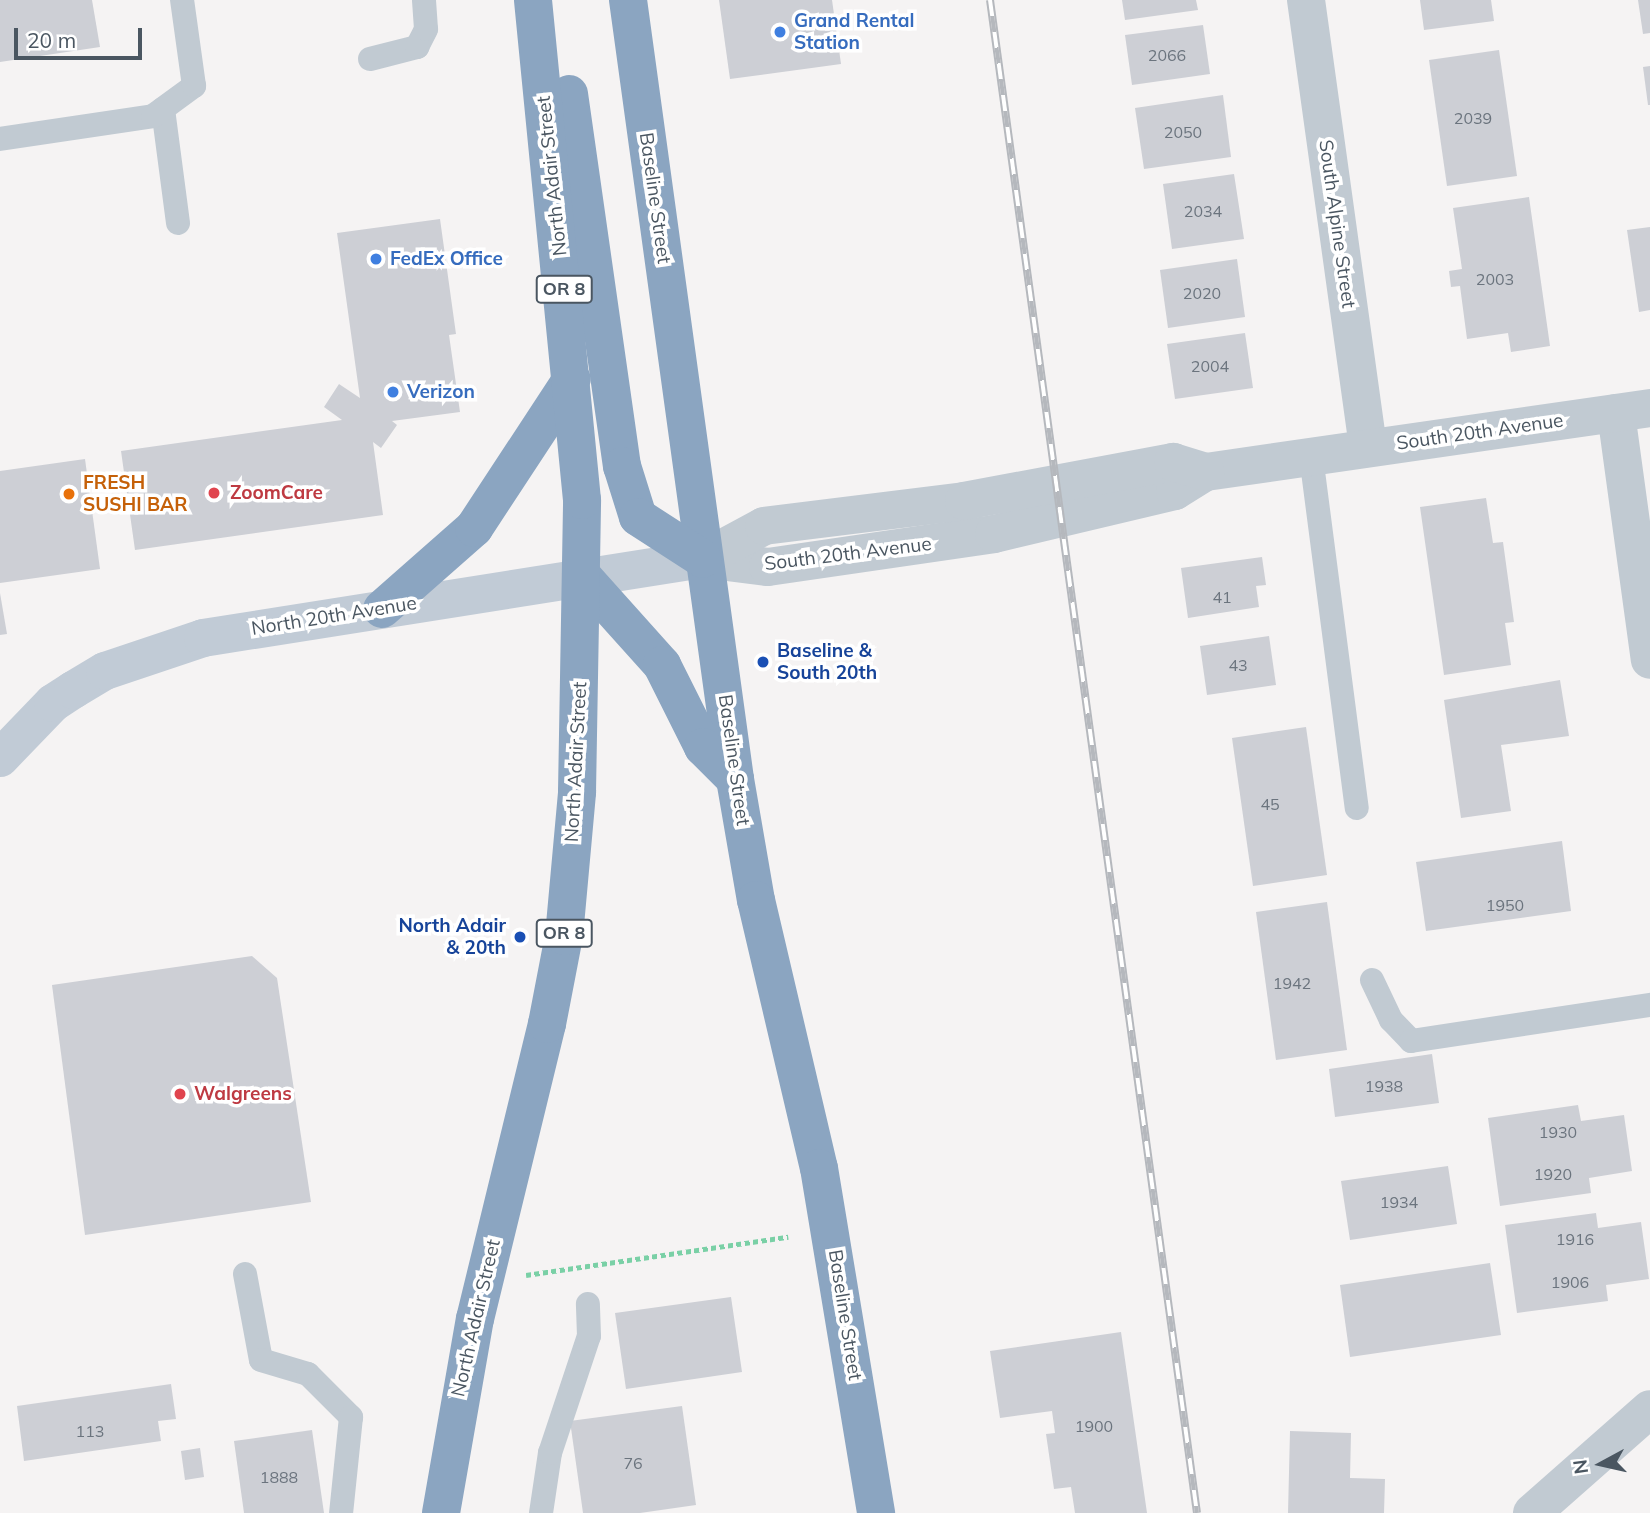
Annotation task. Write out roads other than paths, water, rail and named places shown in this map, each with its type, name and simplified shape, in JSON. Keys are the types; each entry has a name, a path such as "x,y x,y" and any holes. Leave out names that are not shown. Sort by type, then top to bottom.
{"highway":[{"name":"North Adair Street","path":"441,1513 457,1405 484,1280 524,1125 564,936 577,792 584,578 572,379 534,0"},
{"path":"534,0 568,84 622,466 638,517 703,559"},
{"name":"Baseline Street","path":"628,0 735,779 756,901 831,1232 876,1513"},
{"path":"382,609 474,528 572,379"},
{"path":"584,578 662,665 703,747 735,779"}],"main road":[{"name":"North 20th Avenue","path":"0,758 53,703 105,671 216,636 703,559"}],"street":[{"name":"South Alpine Street","path":"1306,0 1368,448"},
{"name":"South 20th Avenue","path":"703,559 764,526 964,501 1173,462 1206,472 1633,411"},
{"path":"1633,411 1650,660"},
{"path":"1532,1513 1650,1409"}],"lane":[{"path":"0,139 153,116 194,86 183,0"},
{"path":"370,59 417,47 426,29 424,0"},
{"path":"163,108 178,223"},
{"path":"1311,456 1357,808"},
{"path":"1372,979 1391,1020 1411,1041 1650,1005"},
{"path":"245,1274 261,1360 308,1374 351,1417 341,1513"},
{"path":"541,1513 550,1453 589,1336 588,1304"}],"railway":[{"path":"990,0 1197,1513"}],"place":[{"name":"Grand Rental Station","path":"780,32"},
{"name":"FedEx Office","path":"376,259"},
{"name":"Verizon","path":"393,392"},
{"name":"ZoomCare","path":"214,493"},
{"name":"FRESH SUSHI BAR","path":"69,494"},
{"name":"Baseline & South 20th","path":"763,662"},
{"name":"North Adair & 20th","path":"520,937"},
{"name":"Walgreens","path":"180,1094"}]}
